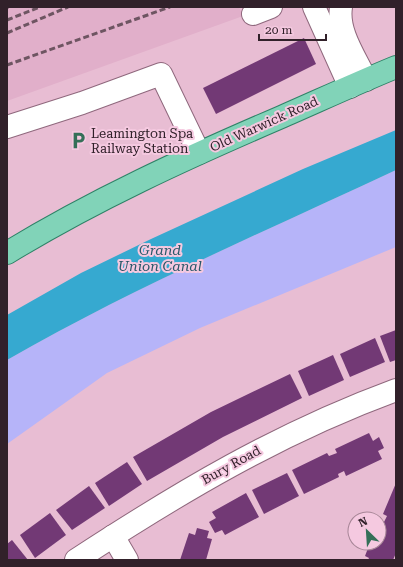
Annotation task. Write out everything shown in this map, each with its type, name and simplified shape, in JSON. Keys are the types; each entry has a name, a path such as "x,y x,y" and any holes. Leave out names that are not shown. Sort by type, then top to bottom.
{"main road":[{"name":"Old Warwick Road","path":"7,253 47,228 123,188 199,153 396,67"}],"street":[{"path":"314,7 358,84"},
{"path":"342,7 341,20 343,32 358,84"},
{"path":"7,127 82,103 161,74 199,153"},
{"name":"Bury Road","path":"76,560 171,499 252,453 305,426 396,390"},
{"path":"113,536 127,560"}],"shaded area":[{"path":"7,7 239,7 243,16 7,101"},
{"path":"396,170 396,247 200,328 107,373 7,444 7,360 151,284"}],"water":[{"name":"Grand Union Canal","path":"396,130 396,170 151,284 7,360 7,315 81,273 151,239 303,169"}],"building":[{"path":"304,38 316,64 216,114 203,88"},
{"path":"396,330 396,360 390,362 380,336"},
{"path":"375,338 385,362 350,377 340,354"},
{"path":"333,355 344,380 309,396 298,371"},
{"path":"290,374 302,398 223,437 147,481 133,457 211,412"},
{"path":"369,433 373,441 379,437 384,448 378,451 382,459 346,476 344,471 338,474 339,477 304,494 292,470 327,453 329,456 337,453 335,449"},
{"path":"127,462 142,484 109,506 95,483"},
{"path":"287,473 299,496 264,514 252,490"},
{"path":"396,483 396,553 393,560 368,560 369,558 365,556 367,551 387,551 387,511 384,511"},
{"path":"89,486 105,508 72,530 56,510"},
{"path":"246,493 259,517 225,535 222,530 215,533 209,522 216,518 212,512"},
{"path":"50,513 66,535 35,558 20,535"},
{"path":"197,528 209,531 207,538 212,539 206,560 180,560 189,533 195,535"},
{"path":"12,540 28,560 7,560 7,544"}],"railway":[{"path":"7,20 40,7"},
{"path":"7,33 68,7"},
{"path":"7,65 170,7"}],"place":[{"name":"Leamington Spa Railway Station","path":"78,140"}]}
